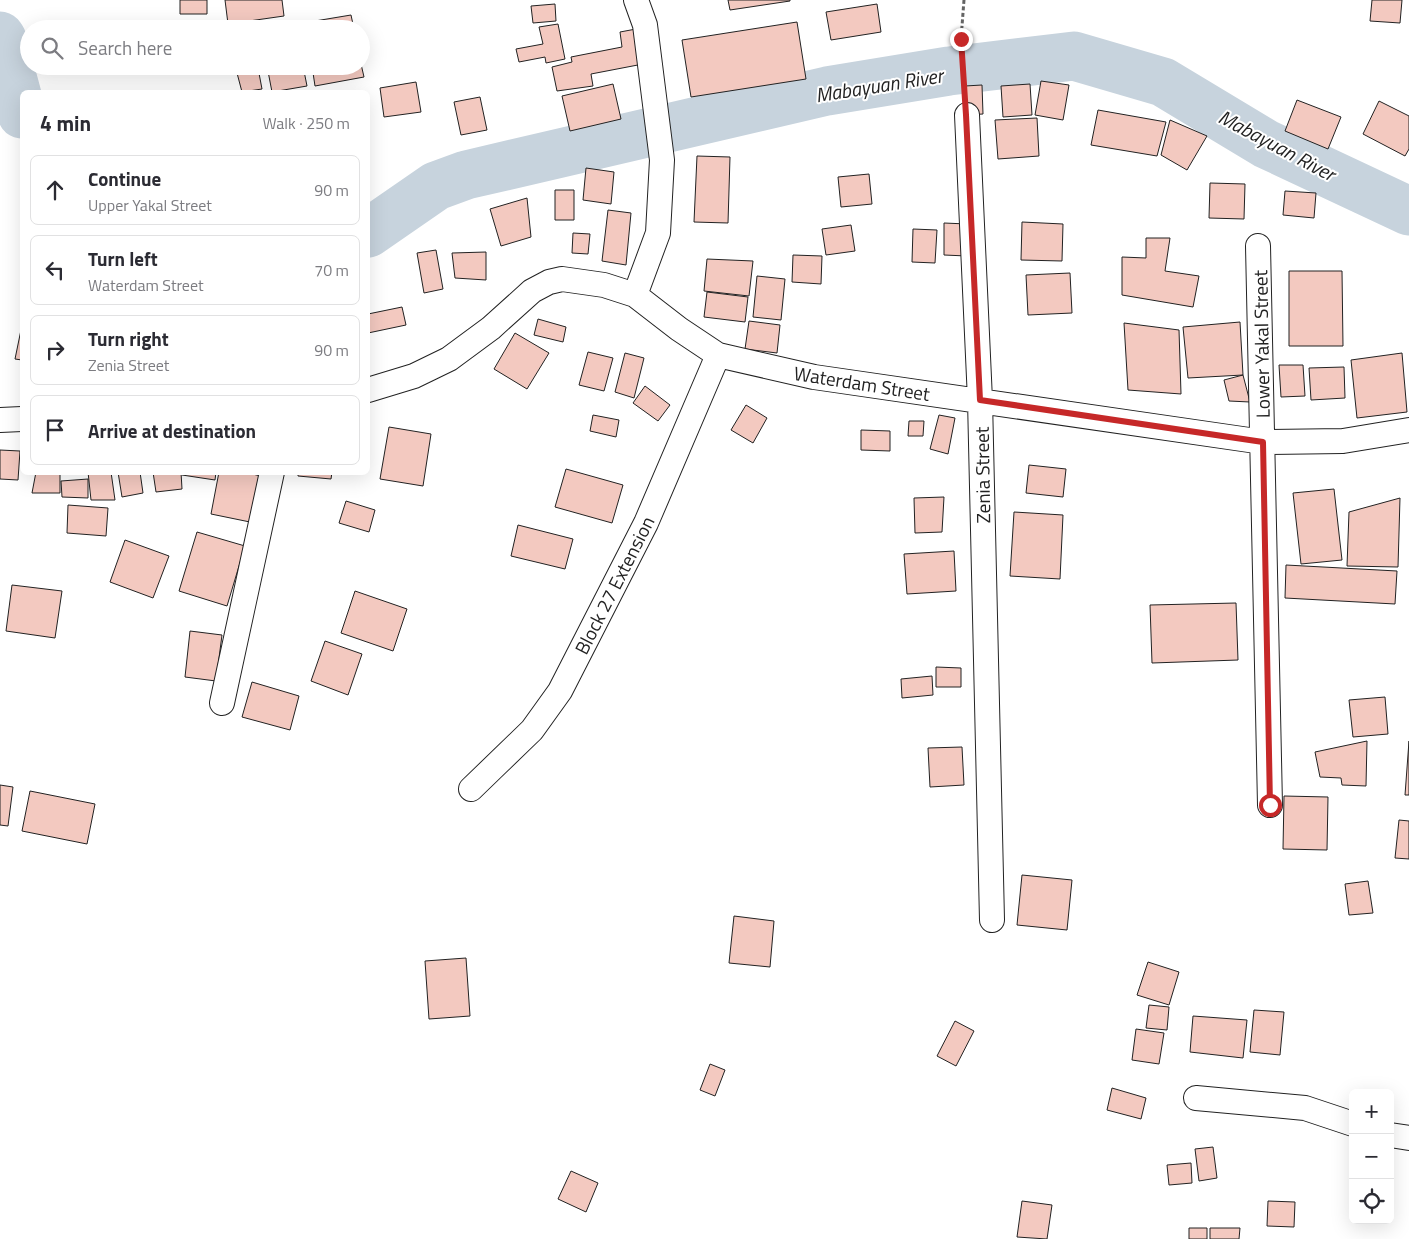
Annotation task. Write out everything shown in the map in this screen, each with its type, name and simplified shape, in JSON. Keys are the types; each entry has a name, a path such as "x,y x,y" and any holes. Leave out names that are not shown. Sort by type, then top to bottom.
{"street":[{"path":"635,295 658,233 662,160 644,25 636,0"},
{"name":"Zenia Street","path":"966,115 980,400 992,920"},
{"name":"Lower Yakal Street","path":"1258,246 1270,805"},
{"name":"Waterdam Street","path":"370,389 414,376 449,358 491,328 532,291 549,282 562,279 604,285 635,295 679,329 718,355 814,377 1263,442 1343,441 1409,430"},
{"name":"Block 27 Extension","path":"470,789 532,730 560,691 646,523 718,355"},
{"path":"0,420 20,419"},
{"path":"222,703 271,475"},
{"path":"1196,1098 1306,1108 1349,1123"},
{"path":"1394,1136 1409,1138"}],"path":[{"path":"964,0 961,39 966,115"}],"building":[{"path":"180,0 207,0 207,14 180,14"},
{"path":"225,0 282,0 284,16 256,20 228,20"},
{"path":"728,0 790,0 790,1 730,10"},
{"path":"1372,0 1402,0 1400,23 1370,21"},
{"path":"555,4 556,21 533,23 531,6"},
{"path":"877,4 881,32 831,40 826,12"},
{"path":"351,15 352,20 321,20"},
{"path":"797,22 806,79 691,97 682,40"},
{"path":"558,24 565,59 546,63 545,57 519,62 516,49 543,44 539,27"},
{"path":"636,29 643,64 591,74 593,86 557,91 552,67 572,62 571,57 622,47 620,32"},
{"path":"238,75 259,75 262,89 241,90"},
{"path":"269,75 305,75 307,86 272,90"},
{"path":"313,75 364,75 364,77 315,86"},
{"path":"1041,81 1069,85 1063,120 1035,115"},
{"path":"416,82 421,112 384,117 380,88"},
{"path":"613,84 621,119 570,131 562,96"},
{"path":"1030,84 1032,115 1003,117 1001,86"},
{"path":"982,85 983,114 966,115 965,86"},
{"path":"480,97 487,130 461,135 454,102"},
{"path":"1297,100 1341,117 1328,149 1285,131"},
{"path":"1379,101 1409,116 1409,149 1405,156 1363,134"},
{"path":"1098,110 1166,122 1157,156 1091,145"},
{"path":"1037,118 1039,156 998,159 995,120"},
{"path":"1170,120 1207,136 1187,170 1161,155"},
{"path":"697,156 730,157 728,223 694,222"},
{"path":"586,168 614,172 611,204 583,200"},
{"path":"869,174 872,204 841,207 838,177"},
{"path":"1210,183 1245,184 1244,219 1209,218"},
{"path":"555,190 574,190 574,220 555,220"},
{"path":"1285,191 1316,193 1314,218 1283,215"},
{"path":"527,198 531,237 501,246 490,209"},
{"path":"608,210 631,213 626,265 602,261"},
{"path":"1022,222 1063,224 1062,261 1021,260"},
{"path":"944,223 967,224 967,256 944,255"},
{"path":"851,225 855,251 826,255 822,229"},
{"path":"913,229 937,230 935,263 912,262"},
{"path":"573,233 590,234 588,254 572,253"},
{"path":"1146,238 1170,238 1165,271 1199,276 1193,307 1122,295 1122,257 1146,258"},
{"path":"436,250 443,289 424,293 417,253"},
{"path":"486,252 486,280 455,278 452,253"},
{"path":"793,255 822,256 821,284 792,282"},
{"path":"707,259 753,261 749,296 704,291"},
{"path":"1289,271 1342,271 1343,346 1289,346"},
{"path":"1070,273 1072,313 1028,315 1026,275"},
{"path":"757,276 785,279 781,320 753,317"},
{"path":"707,292 748,297 745,322 704,317"},
{"path":"402,307 406,325 370,333 370,314"},
{"path":"538,319 566,327 563,342 534,335"},
{"path":"749,321 780,325 777,353 745,349"},
{"path":"1240,322 1243,375 1188,378 1183,327"},
{"path":"1124,323 1179,330 1181,394 1128,390"},
{"path":"515,333 549,353 527,389 494,369"},
{"path":"20,335 20,360 15,359"},
{"path":"588,352 613,358 604,391 579,385"},
{"path":"625,353 644,358 634,398 615,392"},
{"path":"1402,353 1407,412 1357,418 1351,360"},
{"path":"1279,365 1303,365 1305,396 1281,397"},
{"path":"1344,367 1345,398 1311,400 1309,368"},
{"path":"1243,375 1250,402 1229,401 1224,380"},
{"path":"645,386 670,405 658,421 633,403"},
{"path":"746,405 767,418 753,443 731,430"},
{"path":"593,415 619,420 616,437 590,431"},
{"path":"939,415 955,418 948,454 930,449"},
{"path":"909,421 924,421 923,436 908,436"},
{"path":"389,427 431,434 423,486 380,479"},
{"path":"861,430 890,431 890,451 861,450"},
{"path":"0,450 20,451 18,480 0,479"},
{"path":"1029,465 1066,469 1063,497 1026,493"},
{"path":"566,469 623,485 612,523 555,507"},
{"path":"35,475 60,475 60,493 32,493"},
{"path":"88,475 111,475 115,500 91,500"},
{"path":"118,475 140,475 143,493 122,497"},
{"path":"153,475 181,475 182,489 156,492"},
{"path":"182,475 216,475 215,480"},
{"path":"218,475 256,475 264,477 250,522 211,514"},
{"path":"298,475 332,475 331,479"},
{"path":"88,479 88,498 62,497 61,481"},
{"path":"1334,489 1342,560 1301,564 1293,493"},
{"path":"944,497 942,532 915,533 914,498"},
{"path":"1400,498 1398,567 1347,566 1349,512"},
{"path":"346,501 375,510 369,532 339,523"},
{"path":"68,505 108,508 106,536 67,533"},
{"path":"1014,512 1063,515 1060,579 1010,576"},
{"path":"518,525 573,539 565,569 511,556"},
{"path":"197,532 245,546 227,606 179,591"},
{"path":"125,540 169,556 153,598 110,582"},
{"path":"954,551 956,591 907,594 904,554"},
{"path":"1286,565 1397,571 1395,604 1285,598"},
{"path":"12,585 62,591 55,638 6,631"},
{"path":"355,591 407,609 393,651 341,633"},
{"path":"1236,603 1238,660 1152,663 1150,605"},
{"path":"190,631 222,635 216,681 185,677"},
{"path":"325,641 362,654 348,695 311,681"},
{"path":"936,667 961,668 961,687 936,687"},
{"path":"932,676 933,695 902,698 901,679"},
{"path":"252,682 299,696 290,730 242,717"},
{"path":"1385,697 1388,734 1353,737 1349,700"},
{"path":"1367,741 1366,786 1342,785 1341,778 1320,777 1315,752"},
{"path":"1409,741 1409,795 1405,795"},
{"path":"962,747 964,785 930,787 928,748"},
{"path":"0,785 13,787 8,826 0,825"},
{"path":"30,791 95,804 87,844 22,831"},
{"path":"1284,796 1328,797 1327,850 1283,849"},
{"path":"1399,820 1409,821 1409,859 1395,858"},
{"path":"1022,875 1072,880 1067,930 1017,925"},
{"path":"1368,881 1373,913 1349,915 1345,884"},
{"path":"734,916 774,921 770,967 729,963"},
{"path":"466,958 470,1016 429,1019 425,961"},
{"path":"1148,962 1179,972 1169,1005 1137,995"},
{"path":"1149,1005 1169,1007 1167,1030 1146,1028"},
{"path":"1254,1010 1284,1012 1280,1055 1250,1052"},
{"path":"1193,1016 1247,1020 1243,1058 1190,1052"},
{"path":"955,1021 974,1031 956,1066 937,1056"},
{"path":"1136,1029 1164,1033 1159,1064 1132,1060"},
{"path":"710,1064 725,1070 715,1096 700,1090"},
{"path":"1112,1088 1146,1098 1141,1119 1107,1110"},
{"path":"1213,1147 1217,1178 1199,1181 1195,1149"},
{"path":"1191,1163 1192,1183 1169,1185 1167,1165"},
{"path":"571,1171 598,1183 586,1212 558,1199"},
{"path":"1022,1201 1052,1205 1047,1239 1017,1237"},
{"path":"1268,1201 1295,1202 1294,1227 1267,1226"},
{"path":"1189,1228 1207,1228 1207,1239 1189,1239"},
{"path":"1210,1228 1240,1228 1239,1239 1210,1239"}],"waterway":[{"name":"Mabayuan River","path":"0,36 20,106"},
{"name":"Mabayuan River","path":"370,232 436,186 466,175 827,91 949,71 1074,56 1163,82 1266,144 1409,211"}],"route":[{"path":"961,39 980,400 1263,442 1270,805"}]}
